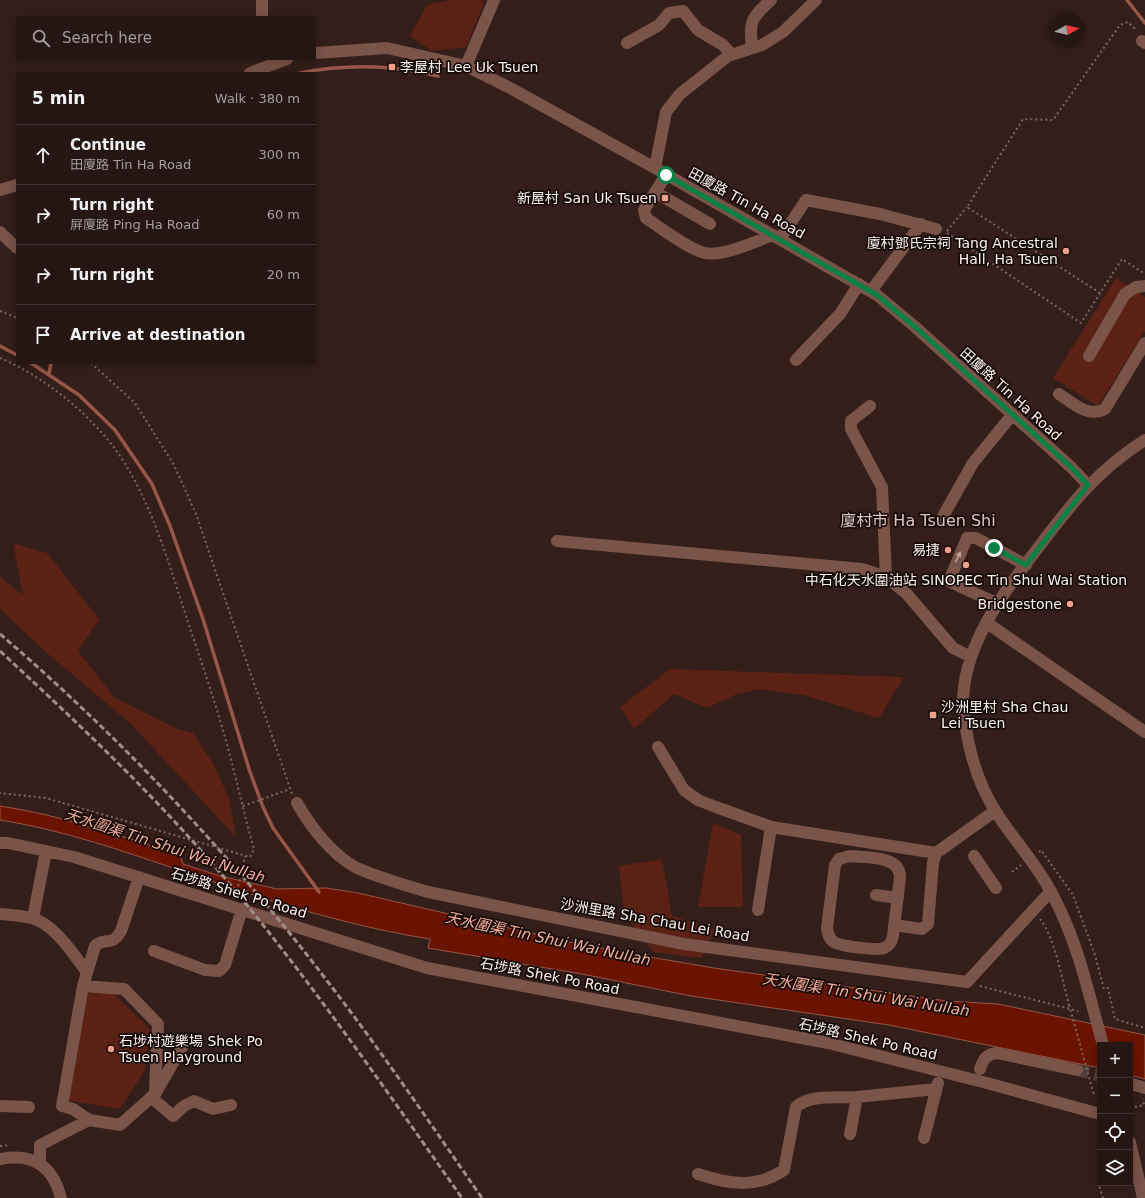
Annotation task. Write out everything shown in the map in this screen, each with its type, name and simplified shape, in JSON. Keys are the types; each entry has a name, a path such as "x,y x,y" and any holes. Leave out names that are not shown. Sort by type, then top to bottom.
{"street":[{"path":"262,0 262,16"},
{"path":"466,66 494,0"},
{"path":"752,48 749,27 754,17 771,0"},
{"path":"655,168 666,112 680,94 703,74 731,54 762,45 783,32 816,0"},
{"path":"627,44 659,24 669,13 683,11 698,30 723,44 731,54"},
{"name":"田廈路 Tin Ha Road","path":"316,53 387,48 466,66 655,168 859,284 892,306 1071,467 1088,485"},
{"path":"251,72 263,63 281,60"},
{"path":"666,175 644,210 646,218 677,239 704,253 720,253 777,237 806,200 921,224 941,231"},
{"path":"0,190 16,184"},
{"path":"655,192 710,224"},
{"path":"871,291 921,224"},
{"path":"0,232 16,247"},
{"path":"796,360 840,314 859,284"},
{"path":"1089,356 1125,294 1136,287 1145,286"},
{"path":"1059,394 1086,411 1097,413 1105,409 1145,343"},
{"path":"870,406 851,421 851,429 882,487 886,578"},
{"path":"942,518 973,463 1012,415"},
{"path":"1102,1042 1071,934 1051,891 996,811 976,771 962,704 964,681 971,657 987,622 998,604 1088,485 1108,466 1145,440"},
{"path":"998,604 972,591 951,584 949,581 967,538 976,538 1026,565"},
{"path":"557,541 862,570 886,578 906,593 953,648 971,657"},
{"path":"987,622 1145,732"},
{"path":"658,747 684,790 698,800 771,827 936,853"},
{"name":"沙洲里路 Sha Chau Lei Road","path":"297,803 305,817 318,834 332,849 356,867 388,880 428,892 684,944 967,982"},
{"path":"894,925 922,928 928,924 933,863 936,853 996,811"},
{"path":"758,910 771,827"},
{"name":"石埗路 Shek Po Road","path":"0,843 74,857 427,968 828,1043 1097,1113"},
{"path":"32,918 46,851"},
{"path":"846,856 891,862 897,866 900,873 894,925 892,940 888,946 881,949 840,944 830,939 827,928 835,865 840,859 846,856"},
{"path":"974,856 996,888"},
{"path":"139,877 121,931 117,938 110,942 102,942 94,946 83,986 62,1106 73,1109 89,1120 120,1125 153,1095 185,1042"},
{"path":"967,982 1051,891"},
{"path":"876,895 898,898"},
{"path":"154,951 205,970 219,971 225,966 238,908"},
{"path":"0,914 32,918 43,923 59,936 87,972"},
{"path":"83,986 124,989 158,1024 153,1095 173,1116 184,1106 194,1101 213,1109 231,1105"},
{"path":"980,1069 984,1059 989,1054 997,1053 1077,1070"},
{"path":"924,1138 941,1072"},
{"path":"1133,1084 1145,1088"},
{"path":"698,1174 720,1181 734,1183 761,1182 774,1177 784,1170 796,1108 801,1102 809,1099 857,1097 936,1089"},
{"path":"850,1134 857,1097"},
{"path":"0,1106 29,1108"},
{"path":"40,1163 40,1145 89,1120"},
{"path":"1132,1150 1143,1195"},
{"path":"1,1158 33,1159 40,1163 52,1174 61,1198"}],"path":[{"path":"1143,39 1128,22 1120,25 1053,120 1023,119 966,207 941,231 1081,323 1122,259 1145,274"},
{"path":"966,207 1100,293"},
{"path":"0,311 16,318"},
{"path":"0,358 40,380 73,404 110,444 130,471 158,531 224,733 254,849 250,857 245,856 46,798 0,793"},
{"path":"91,364 135,403 174,465 196,514 290,789 297,803"},
{"path":"243,806 290,789"},
{"path":"238,908 245,856"},
{"path":"1039,918 1046,927 1050,939 1094,1095"},
{"path":"967,982 1078,1011"},
{"path":"1104,989 1108,988 1115,1019 1145,1028"},
{"path":"1099,1186 1103,1198"}],"shaded area":[{"path":"450,0 482,0 484,3 466,47 432,51 410,36 427,5"},
{"path":"1116,278 1145,297 1145,331 1098,406 1053,378"},
{"path":"13,543 47,553 99,619 78,651 115,698 177,729 193,733 215,767 229,799 236,837 130,723 47,653 0,609 0,577 23,595"},
{"path":"670,669 904,677 879,718 803,695 760,689 737,694 707,708 674,694 634,729 620,707"},
{"path":"713,823 741,835 743,907 698,907"},
{"path":"662,859 672,916 716,929 701,958 653,952 624,913 619,866"},
{"name":"石埗村遊樂場 Shek Po Tsuen Playground","path":"94,991 114,994 149,1028 145,1070 120,1109 66,1100 84,996"}],"water":[{"name":"天水圍渠 Tin Shui Wai Nullah","path":"0,806 68,820 180,855 183,864 220,876 277,889 326,888 358,893 574,943 638,955 714,968 947,1001 998,1004 1145,1035 1145,1079 1133,1076 1133,1042 1097,1042 1097,1067 889,1025 691,996 582,974 428,948 430,939 377,929 322,916 243,892 83,839 28,825 0,820"}],"waterway":[{"path":"1127,0 1145,23"},
{"path":"306,72 334,68 369,67 421,72 438,76"},
{"path":"0,346 16,354"},
{"path":"32,364 79,395 115,430 152,484 170,526 203,619 250,772 263,807 273,828 319,892"},
{"path":"49,374 51,364"}],"tunnel":[{"path":"1077,1070 1097,1075"}],"railway":[{"path":"0,634 89,714 131,756 173,799 253,889 348,1008 482,1198"},
{"path":"0,651 91,736 178,825 206,856 293,963 379,1080 462,1198"}],"place":[{"name":"李屋村 Lee Uk Tsuen","path":"392,67"},
{"name":"新屋村 San Uk Tsuen","path":"665,198"},
{"name":"廈村鄧氏宗祠 Tang Ancestral Hall, Ha Tsuen","path":"1066,251"},
{"name":"易捷","path":"948,550"},
{"name":"中石化天水圍油站 SINOPEC Tin Shui Wai Station","path":"966,565"},
{"name":"Bridgestone","path":"1070,604"},
{"name":"沙洲里村 Sha Chau Lei Tsuen","path":"933,715"},
{"name":"石埗村遊樂場 Shek Po Tsuen Playground","path":"111,1049"}],"district":[{"name":"廈村市 Ha Tsuen Shi","path":"918,520"}],"route":[{"path":"666,175 859,284 892,306 1071,467 1088,485 1026,565 994,548"}]}
